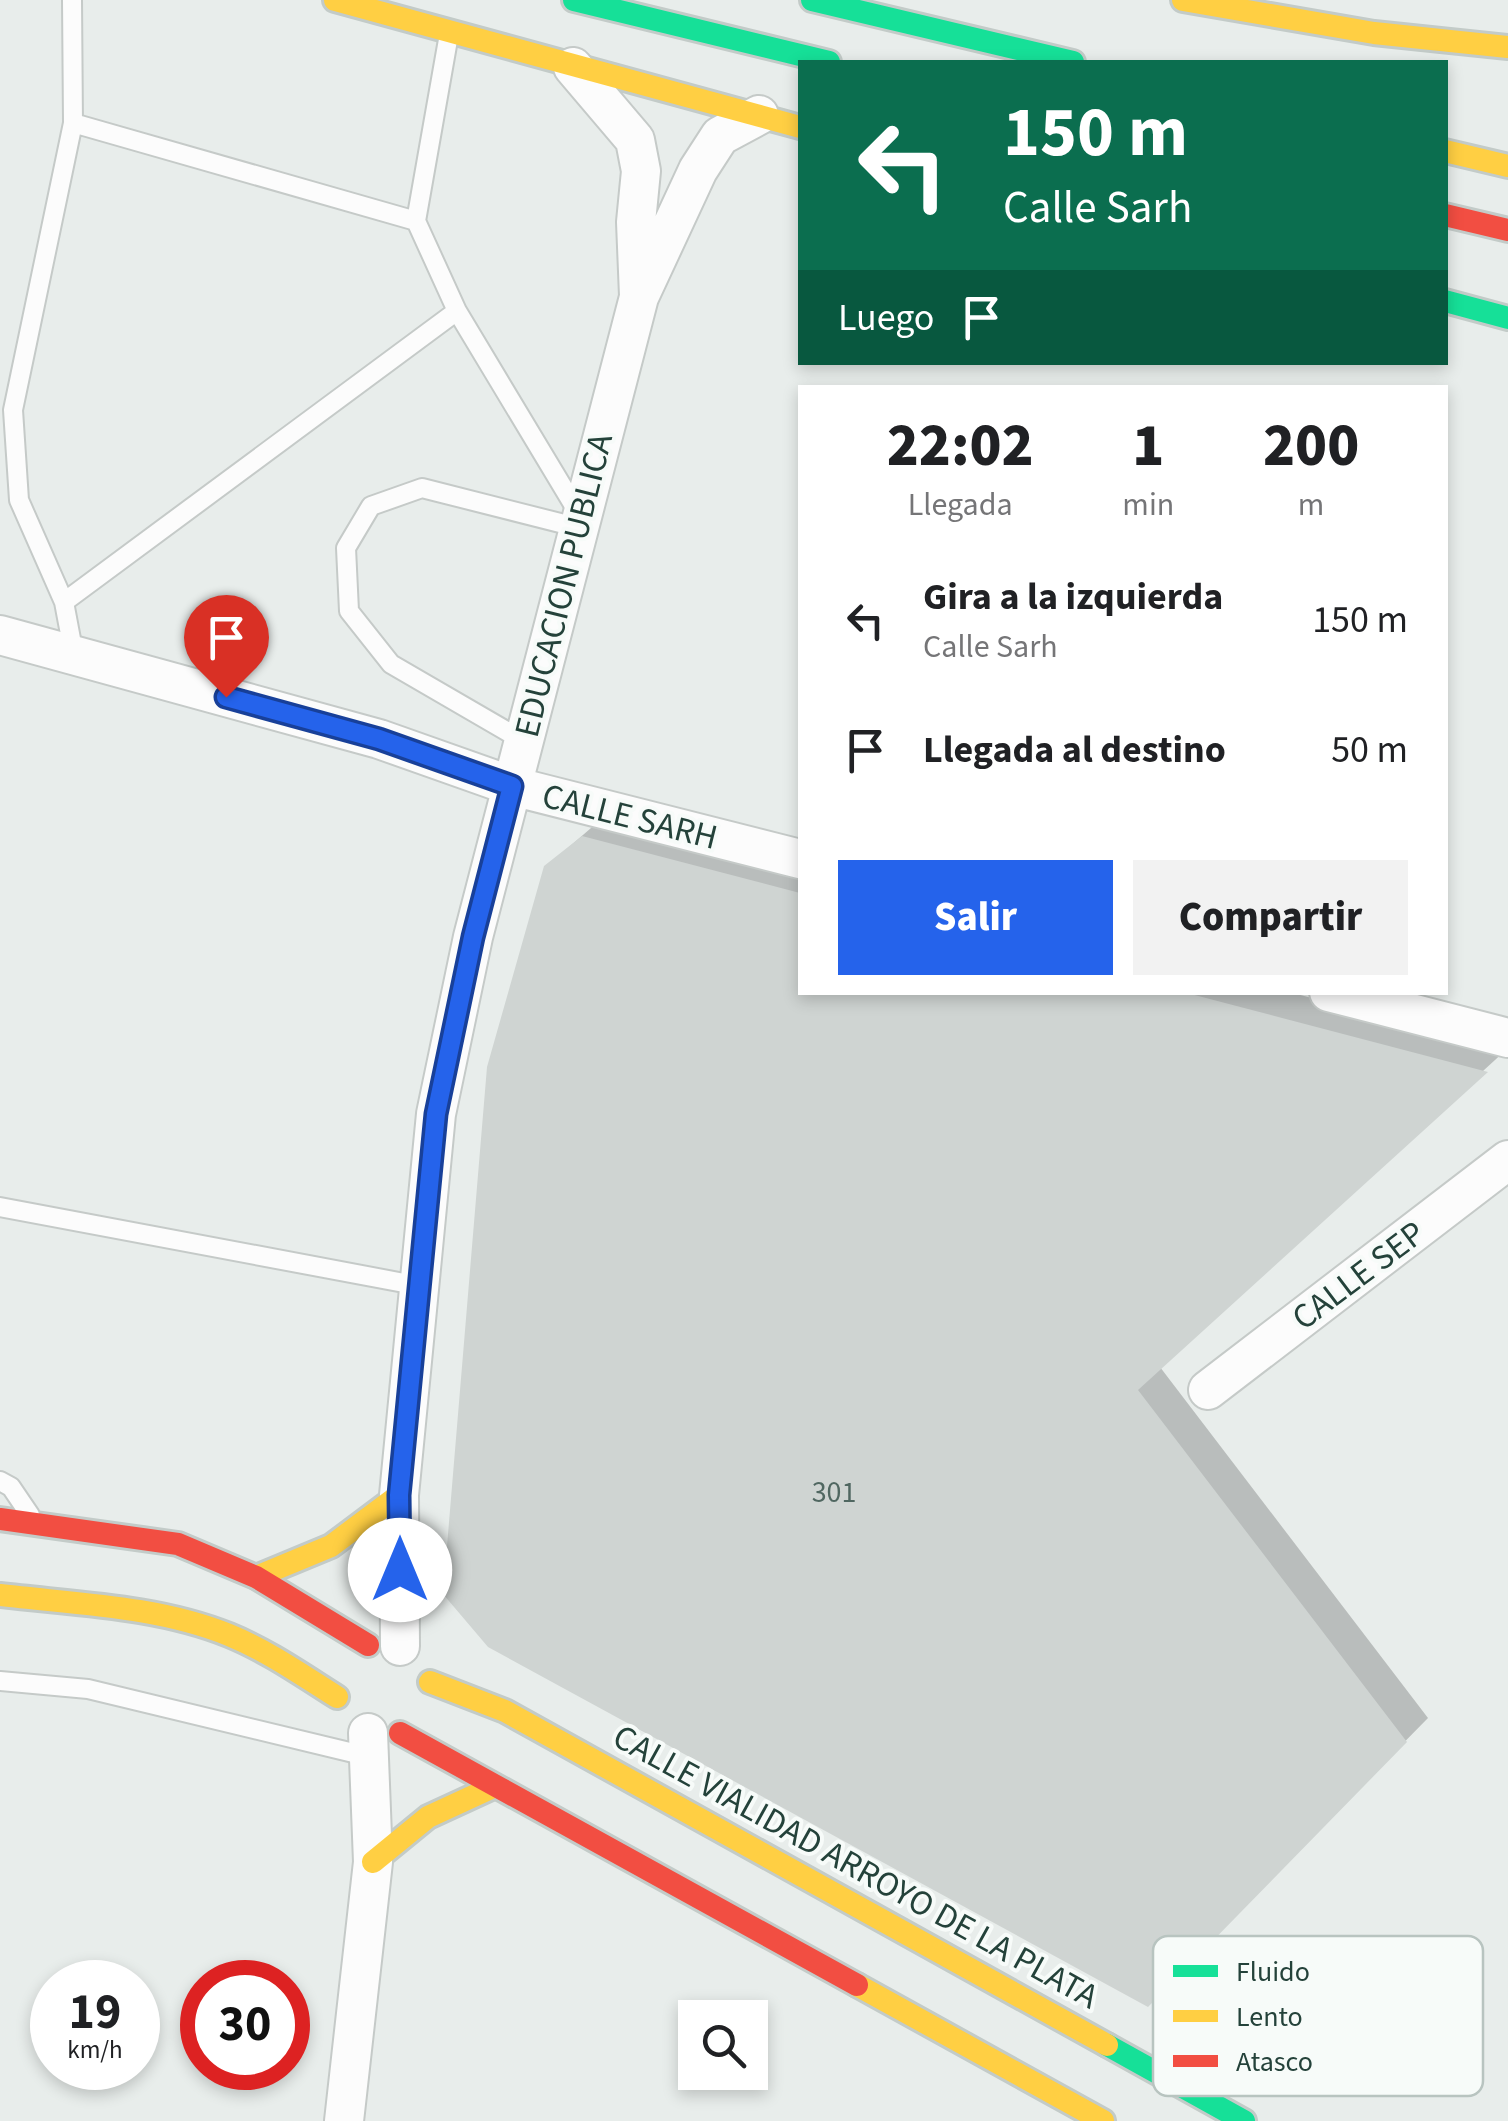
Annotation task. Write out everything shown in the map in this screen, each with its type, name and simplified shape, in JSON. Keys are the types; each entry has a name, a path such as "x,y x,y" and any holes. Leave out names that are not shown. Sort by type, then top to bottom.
{"main road":[{"path":"335,0 798,126"},
{"path":"574,0 821,60"},
{"path":"812,0 1065,60"},
{"path":"1183,0 1374,33 1508,47"},
{"path":"1448,153 1508,166"},
{"path":"1448,215 1508,230"},
{"path":"1448,302 1508,318"},
{"path":"256,1577 331,1546 399,1495"},
{"path":"0,1520 178,1544 256,1577 384,1645 414,1654 430,1682 424,1713 361,1726"},
{"path":"0,1595 176,1619 269,1654 361,1726 493,1787 1103,2121"},
{"path":"361,1726 343,1666 384,1645"},
{"name":"CALLE VIALIDAD ARROYO DE LA PLATA","path":"430,1682 506,1711 1153,2070"},
{"path":"373,1862 422,1818 455,1798 493,1787"},
{"name":"CALLE VIALIDAD ARROYO DE LA PLATA","path":"1199,2096 1244,2121"}],"street":[{"path":"573,67 634,140 641,170 636,222 639,297"},
{"path":"639,297 698,170 720,136 759,115"},
{"name":"EDUCACION PUBLICA","path":"384,1645 436,1114 473,937 639,297"},
{"name":"CALLE SARH","path":"0,635 379,739 512,786 798,858"},
{"path":"1341,995 1508,1038"},
{"name":"CALLE SEP","path":"1208,1390 1508,1160"},
{"path":"344,2121 373,1862 361,1726"}],"lane":[{"path":"72,0 72,122 13,410 19,500 64,602 74,656"},
{"path":"450,32 416,221 456,311 578,521"},
{"path":"72,122 416,221"},
{"path":"64,602 456,311"},
{"path":"522,740 391,664 350,610 346,548 371,506 422,488 578,521"},
{"path":"0,1206 420,1286"},
{"path":"0,1482 11,1487 36,1524"},
{"path":"0,1681 88,1688 361,1726"}],"building":[{"path":"582,836 798,892 798,995 1194,995 1488,1072 1138,1390 1407,1742 1217,1936 1153,1936 1153,2002 1148,2007 488,1647 443,1594 487,1067 544,866"}],"traffic: fast":[{"path":"574,0 821,60"},
{"path":"812,0 1065,60"},
{"path":"1448,302 1508,318"},
{"path":"1107,2045 1153,2071"},
{"path":"1199,2096 1244,2121"}],"traffic: slow":[{"path":"335,0 798,126"},
{"path":"1183,0 1374,33 1508,47"},
{"path":"1448,152 1508,166"},
{"path":"256,1577 331,1546 399,1495"},
{"path":"0,1595 116,1608 202,1625 257,1648 337,1697"},
{"path":"430,1682 505,1711 1107,2045"},
{"path":"373,1862 428,1817 493,1787"},
{"path":"857,1985 1103,2121"}],"traffic: jam":[{"path":"1448,216 1508,230"},
{"path":"0,1519 178,1544 256,1577 368,1645"},
{"path":"400,1733 857,1985"}],"route":[{"path":"226,697 379,739 512,786 473,937 436,1114 399,1495 400,1570"}]}
